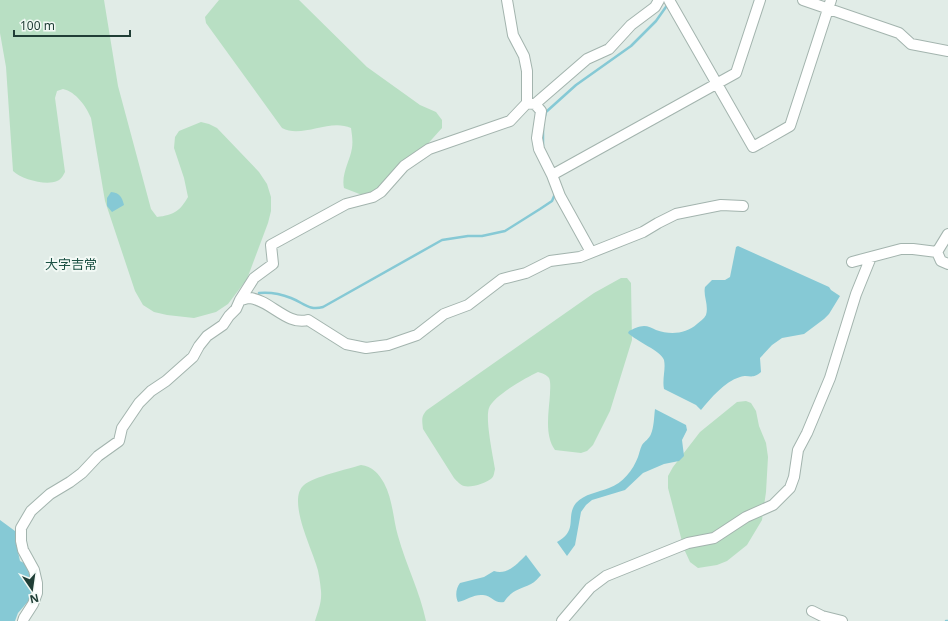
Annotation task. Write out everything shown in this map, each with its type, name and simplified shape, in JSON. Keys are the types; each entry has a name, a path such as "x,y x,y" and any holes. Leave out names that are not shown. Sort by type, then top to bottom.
{"street":[{"path":"507,0 513,35 524,56 531,103 541,111 537,138 539,149 552,175 560,196 591,252"},
{"path":"23,621 33,604 37,593 37,582 34,570 23,550 21,541 21,528 31,511 50,494 82,473 98,456 119,441 122,428 139,403 151,391 166,381 193,357 207,336 223,325 236,309 254,278 273,264 270,245 346,204 373,197 381,192 404,166 429,149 510,121 587,59 609,49 631,25 655,7 660,0"},
{"path":"669,0 753,147 790,126 830,4"},
{"path":"552,175 736,73 760,0"},
{"path":"803,0 830,4 899,33 911,44 948,52"},
{"path":"240,300 249,298 257,300 286,316 302,322 308,320 346,344 366,348 388,345 417,335 444,314 468,305 502,279 526,272 550,261 580,257 643,232 676,214 721,205 743,206"},
{"path":"937,252 948,234"},
{"path":"852,262 901,249 937,252"},
{"path":"937,252 941,261 948,264"},
{"path":"562,621 590,588 606,576 688,543 714,538 746,517 773,505 790,488 794,478 798,450 807,433 830,378 856,294 871,257"},
{"path":"812,611 822,616 842,621"}],"green space":[{"path":"0,0 104,0 118,86 151,209 157,217 176,212 188,197 184,178 174,148 175,137 179,131 201,122 217,128 259,172 267,184 271,197 271,211 247,279 228,304 216,312 194,318 154,312 143,305 135,291 105,201 91,118 83,104 72,93 63,89 57,91 55,98 65,172 62,177 59,180 47,183 22,177 13,171 6,67 0,33"},
{"path":"219,0 299,0 367,67 420,105 436,112 442,120 442,128 388,188 362,195 344,188 343,183 345,173 352,148 351,128 334,125 307,130 290,131 282,128 206,23 205,17"},
{"path":"621,278 627,278 631,283 632,340 610,411 593,445 587,451 581,453 555,450 549,437 548,430 550,380 546,375 538,372 519,382 503,393 492,403 489,408 488,420 495,469 493,477 486,482 475,486 460,484 454,478 423,429 422,418 425,412 594,293"},
{"path":"746,401 751,403 756,411 759,426 766,443 768,457 766,492 762,520 747,545 727,561 717,565 698,568 690,562 684,549 668,488 668,476 673,467 700,432 737,402"},
{"path":"361,465 369,467 375,471 387,489 396,530 426,621 315,621 321,599 319,574 299,512 299,492 308,482"}],"water":[{"path":"111,192 117,193 120,196 124,205 112,212 107,206 107,198"},
{"path":"738,246 829,287 840,296 829,314 804,334 782,338 772,345 760,358 761,372 755,376 743,376 734,379 718,391 701,410 696,405 664,389 664,360 658,353 628,333 629,331 640,326 644,326 661,332 678,333 688,330 697,324 703,319 707,311 705,287 712,280 725,280 730,277 736,247"},
{"path":"655,409 686,425 687,430 682,440 684,456 679,461 664,464 643,473 625,490 592,500 586,505 581,512 575,545 567,556 557,542 568,533 573,508 579,500 587,495 614,486 627,476 636,462 642,445 651,434"},
{"path":"0,520 15,531 20,561 24,563 34,576 31,598 18,613 15,621 0,621"},
{"path":"526,555 541,575 535,581 513,592 504,602 498,602 489,597 480,595 458,602 456,592 460,583 484,577 494,571 503,572 508,570 516,565"}],"waterway":[{"path":"545,116 546,112 576,85 631,46 656,21 668,4"},
{"path":"543,127 543,146"},
{"path":"259,293 279,294 310,307 323,307 442,240 468,236 482,236 505,231 552,201 555,194"}],"district":[{"name":"大字吉常","path":"71,264"}]}
